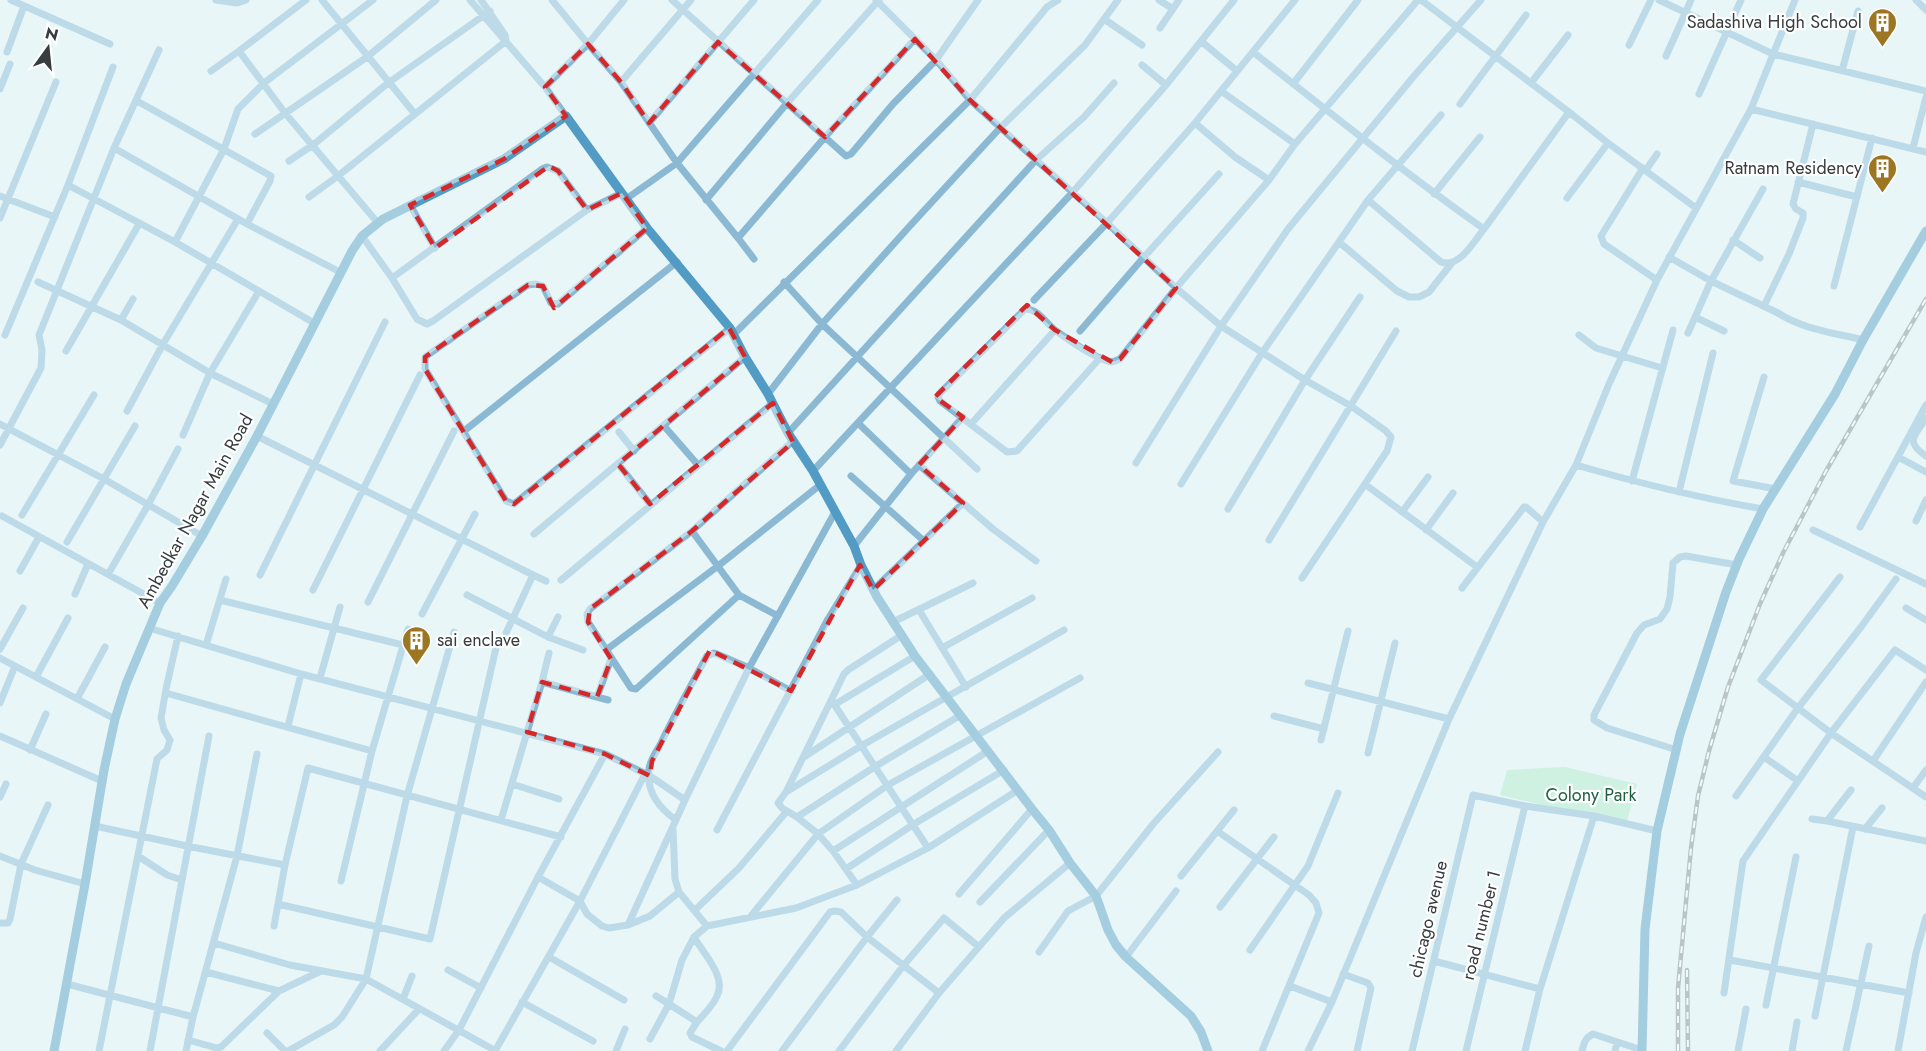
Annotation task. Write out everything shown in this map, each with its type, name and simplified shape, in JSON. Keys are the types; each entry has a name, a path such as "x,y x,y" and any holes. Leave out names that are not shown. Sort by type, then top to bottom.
{"street":[{"path":"11,0 110,44"},
{"path":"216,0 237,3 246,0"},
{"path":"211,70 306,0"},
{"path":"322,0 415,114"},
{"path":"174,242 224,149 238,110 264,83 373,0"},
{"path":"255,134 367,57 436,0"},
{"path":"470,0 486,13 505,34 506,41 545,87 647,228 731,331 813,471 854,546 873,590 915,656 1004,770 1096,896 1108,930 1126,957 1191,1016 1201,1032 1208,1051"},
{"path":"481,0 486,13"},
{"path":"552,0 621,82 677,163 754,259"},
{"path":"545,87 588,44 624,0"},
{"path":"672,0 788,102 843,154 849,155 893,104 936,60 978,0"},
{"path":"621,82 691,0"},
{"path":"649,123 754,0"},
{"path":"362,236 392,278 417,319 427,324 433,321 587,210 624,196 677,163 818,0"},
{"path":"706,200 877,0 936,60 970,100 1176,288 1221,326 1305,380 1351,406 1391,437 1387,451 1366,485 1302,578"},
{"path":"647,228 558,304 551,303 543,286 528,285 425,357 425,369 506,501 514,504 731,331 970,100 1047,7 1058,0"},
{"path":"768,394 822,324 1000,128 1085,45 1118,0"},
{"path":"1159,0 1173,9"},
{"path":"1161,27 1179,0"},
{"path":"1222,0 1229,7"},
{"path":"813,471 1072,193 1166,85 1234,0"},
{"path":"1034,300 1107,223 1195,123 1295,0"},
{"path":"1293,84 1358,0"},
{"path":"1100,358 1017,451 1006,452 940,401 938,397 1023,310 1029,308 1055,330 1100,358 1112,362 1120,359 1176,288 1269,180 1295,144 1419,0 1696,208"},
{"path":"1136,463 1221,326 1288,229 1414,76 1481,0"},
{"path":"1629,45 1651,0"},
{"path":"1659,0 1773,54 1926,91"},
{"path":"1666,56 1691,0"},
{"path":"1699,94 1741,0"},
{"path":"1308,1051 1332,1002 1449,719 1543,522 1576,465 1657,280 1751,109 1795,0"},
{"path":"1916,0 1926,10"},
{"path":"7,52 24,6"},
{"path":"1842,71 1858,11"},
{"path":"289,161 313,145 388,83 486,13"},
{"path":"1460,104 1526,15"},
{"path":"1104,20 1142,45"},
{"path":"1531,83 1568,35"},
{"path":"738,238 825,137 915,39"},
{"path":"309,197 506,41"},
{"path":"1202,42 1237,71"},
{"path":"0,445 41,368 42,350 39,335 114,148 159,50"},
{"path":"239,51 285,112 377,222"},
{"path":"1253,52 1324,110 1484,229"},
{"path":"0,89 10,64"},
{"path":"1142,65 1166,85"},
{"path":"5,334 68,185 113,67"},
{"path":"0,218 4,198 56,82"},
{"path":"739,595 636,689 628,686 588,622 587,614 590,609 692,531 791,437 857,356 1036,160 1084,117 1114,83"},
{"path":"1221,91 1295,144"},
{"path":"1913,148 1926,98"},
{"path":"137,101 271,176 247,224"},
{"path":"1751,109 1926,152"},
{"path":"1339,242 1397,291 1409,297 1419,297 1429,292 1451,264 1457,261 1484,229 1569,112"},
{"name":"Ambedkar Nagar Main Road","path":"54,1051 102,780 115,719 126,684 160,603 202,536 340,272 362,236 377,222 504,159 566,116"},
{"path":"1181,484 1262,353 1368,200 1441,116"},
{"path":"1195,123 1235,157 1269,180"},
{"path":"1764,306 1803,218 1803,213 1793,204 1813,124"},
{"path":"1434,194 1480,137"},
{"path":"1834,286 1872,138"},
{"path":"1567,198 1608,143"},
{"path":"114,148 247,224 340,272"},
{"path":"1657,154 1603,231 1602,236 1604,244 1657,280"},
{"path":"392,278 538,171 548,167 558,171 587,210"},
{"path":"1080,331 1219,174"},
{"path":"1798,182 1857,197"},
{"path":"68,185 174,242 314,323"},
{"path":"1688,333 1711,281 1763,189"},
{"path":"4,198 55,217"},
{"path":"1368,200 1441,262 1451,264"},
{"path":"410,205 435,248"},
{"path":"127,411 163,344 238,219"},
{"path":"66,351 139,224"},
{"path":"1582,1051 1585,1041 1593,1034 1642,1050 1646,929 1657,831 1701,666 1737,565 1763,509 1835,394 1863,340 1926,231"},
{"path":"1733,240 1760,258"},
{"path":"1669,257 1711,281 1798,323 1863,340"},
{"path":"464,432 676,262"},
{"path":"38,282 122,320 210,374 273,404"},
{"path":"784,282 822,324 977,469"},
{"path":"183,435 210,374 259,291"},
{"path":"1228,509 1305,380 1360,297"},
{"path":"122,320 133,299"},
{"path":"1695,317 1724,331"},
{"path":"260,575 385,322"},
{"path":"971,424 1055,330"},
{"path":"1632,481 1673,330"},
{"path":"1269,540 1396,331"},
{"path":"1579,335 1596,348 1662,368"},
{"path":"1679,492 1713,353"},
{"path":"534,534 745,357"},
{"path":"313,590 420,375"},
{"path":"1764,377 1733,481 1776,489"},
{"path":"22,515 93,395"},
{"path":"561,580 773,403"},
{"path":"1860,527 1926,405"},
{"path":"854,546 911,474 963,417"},
{"path":"1926,418 1912,444 1926,456"},
{"path":"858,423 911,474"},
{"path":"0,424 104,479 202,536"},
{"path":"67,542 135,426"},
{"path":"664,426 698,465"},
{"path":"368,603 453,431"},
{"path":"619,432 634,451"},
{"path":"256,436 546,581"},
{"path":"110,571 178,449"},
{"path":"1898,457 1926,472"},
{"path":"618,464 650,504"},
{"path":"919,465 993,529 1036,561"},
{"path":"1576,465 1632,481 1763,509"},
{"path":"850,476 924,541"},
{"path":"1402,512 1428,477"},
{"path":"606,650 718,566 820,485"},
{"path":"1366,485 1477,567"},
{"path":"1426,530 1453,493"},
{"path":"1916,521 1926,500"},
{"path":"873,590 963,503"},
{"path":"1462,588 1524,507 1543,522"},
{"path":"628,925 749,668 835,512"},
{"path":"422,614 475,514"},
{"path":"2,516 160,603"},
{"path":"1813,530 1926,585"},
{"path":"692,531 739,595 778,616"},
{"path":"20,571 39,537"},
{"path":"1677,750 1606,728 1594,720 1594,715 1637,633 1644,625 1660,619 1667,609 1673,562 1686,556 1737,565"},
{"path":"75,594 88,564"},
{"path":"717,830 828,619 861,564"},
{"path":"506,633 533,575"},
{"path":"1840,577 1761,680 1831,733 1926,797"},
{"path":"206,645 225,579"},
{"path":"1736,796 1798,708 1896,579"},
{"path":"893,622 973,584"},
{"path":"467,595 548,637 583,650"},
{"path":"942,648 1032,598"},
{"path":"220,600 403,645"},
{"path":"320,678 340,607"},
{"path":"0,649 23,608"},
{"path":"1906,608 1926,620"},
{"path":"919,610 966,687"},
{"path":"548,637 558,617"},
{"path":"36,677 68,618"},
{"path":"149,628 301,674 605,754 647,775 685,800"},
{"path":"341,881 372,751 408,629"},
{"path":"786,792 861,746 1064,630"},
{"path":"267,1033 287,1051 334,1025 342,1017 366,979 407,796 454,632"},
{"path":"1321,740 1348,632"},
{"path":"857,885 818,834 778,803 833,703 848,670 902,635"},
{"path":"99,1051 157,759 167,750 170,740 161,718 178,636"},
{"path":"278,904 430,939 498,639"},
{"path":"1368,753 1395,644"},
{"path":"77,699 105,647"},
{"path":"1724,993 1743,861 1831,733 1895,650 1926,670"},
{"path":"501,820 549,652"},
{"path":"214,943 290,965 366,979 495,1051 580,901 647,775 672,719 707,656 717,654 791,691"},
{"path":"833,703 915,656"},
{"path":"0,658 115,719"},
{"path":"597,697 611,659"},
{"path":"0,703 15,666"},
{"path":"288,726 301,674"},
{"path":"802,758 930,674"},
{"path":"751,917 818,834 888,785 1080,678"},
{"path":"542,682 608,700"},
{"path":"1873,761 1926,682"},
{"path":"1308,683 1449,719"},
{"path":"166,693 372,751"},
{"path":"833,703 928,848"},
{"path":"30,750 46,714"},
{"path":"797,817 960,715"},
{"path":"1274,716 1324,729"},
{"path":"0,736 102,780"},
{"path":"150,1051 209,736"},
{"path":"833,851 988,751"},
{"path":"1040,952 1068,911 1096,896 1154,823 1218,752"},
{"path":"186,1051 193,1017 237,856 257,754"},
{"path":"444,1051 459,1030 605,754"},
{"path":"1764,757 1798,781"},
{"path":"274,926 285,865 308,768 561,837"},
{"path":"846,869 914,824 1004,770"},
{"path":"1913,788 1926,770"},
{"path":"647,775 654,797 674,824 675,879 679,892 707,926"},
{"path":"0,797 6,784"},
{"path":"512,784 559,799"},
{"path":"650,1039 669,1004 677,973 694,937 707,926 796,908 857,885 928,848 1018,790"},
{"path":"1827,821 1851,790"},
{"path":"1250,950 1296,885 1316,849 1338,793"},
{"name":"chicago avenue","path":"1412,1051 1473,795 1525,806"},
{"path":"0,923 8,924 21,864 48,805"},
{"path":"1525,806 1594,816 1657,831"},
{"name":"road number 1","path":"1466,1051 1525,806"},
{"path":"1865,829 1881,808"},
{"path":"959,894 1032,809"},
{"path":"1181,876 1234,810"},
{"path":"695,910 739,868 787,811"},
{"path":"1525,1051 1540,989 1594,816"},
{"path":"1812,819 1926,841"},
{"path":"95,826 285,865"},
{"path":"1815,1016 1853,827"},
{"path":"980,902 1049,830"},
{"path":"1217,831 1309,895 1316,903 1319,913 1263,1051"},
{"path":"1220,908 1274,837"},
{"path":"0,856 85,884"},
{"path":"138,856 167,874 182,880"},
{"path":"1766,1005 1796,857"},
{"path":"896,1051 939,993 1004,918 1070,863"},
{"path":"538,877 580,901 586,914 602,926 609,928 628,925 650,916 679,892"},
{"path":"1126,957 1176,891"},
{"path":"782,1051 897,900"},
{"path":"727,1051 830,912 841,912 867,937 939,993"},
{"path":"1898,1051 1916,953 1926,917"},
{"path":"839,1051 903,966 944,918 979,947"},
{"path":"694,937 717,974 720,988 713,1003 690,1033 717,1051"},
{"path":"1846,1051 1869,946"},
{"path":"549,957 624,1000"},
{"path":"1730,960 1909,993"},
{"path":"1434,961 1540,989"},
{"path":"188,1040 220,1047 279,992 321,970"},
{"path":"447,970 481,988"},
{"path":"206,972 279,992"},
{"path":"1343,974 1368,983 1371,988 1357,1051"},
{"path":"403,999 412,976"},
{"path":"67,984 193,1017"},
{"path":"1290,986 1332,1002"},
{"path":"656,996 697,1022"},
{"path":"522,1002 593,1041"},
{"path":"380,1051 419,1009"},
{"path":"1738,1051 1746,1009"},
{"path":"1792,1051 1797,1022"},
{"path":"616,1051 626,1029"},
{"path":"1615,1051 1617,1042"}],"highlighted area":[{"path":"915,39 970,100 1176,288 1120,359 1112,362 1055,330 1027,305 935,397 963,417 919,465 963,503 873,590 860,565 791,691 710,650 652,761 650,776 605,754 527,732 542,682 597,697 611,659 588,622 590,609 692,531 793,442 773,403 650,504 618,464 745,357 729,328 514,504 506,501 425,369 425,357 528,285 543,286 554,308 647,228 622,193 587,210 558,171 549,166 435,248 410,205 504,159 566,116 545,87 588,44 621,82 649,123 718,42 825,137"}],"green space":[{"name":"Colony Park","path":"1565,767 1637,784 1626,825 1500,795 1507,770"}],"railway":[{"path":"1678,1051 1678,988 1698,796 1728,687 1760,604 1783,553 1826,471 1926,299"},
{"path":"1687,970 1688,1051"}],"place":[{"name":"Sadashiva High School","path":"1883,48"},
{"name":"Ratnam Residency","path":"1883,194"},
{"name":"sai enclave","path":"416,666"}]}
